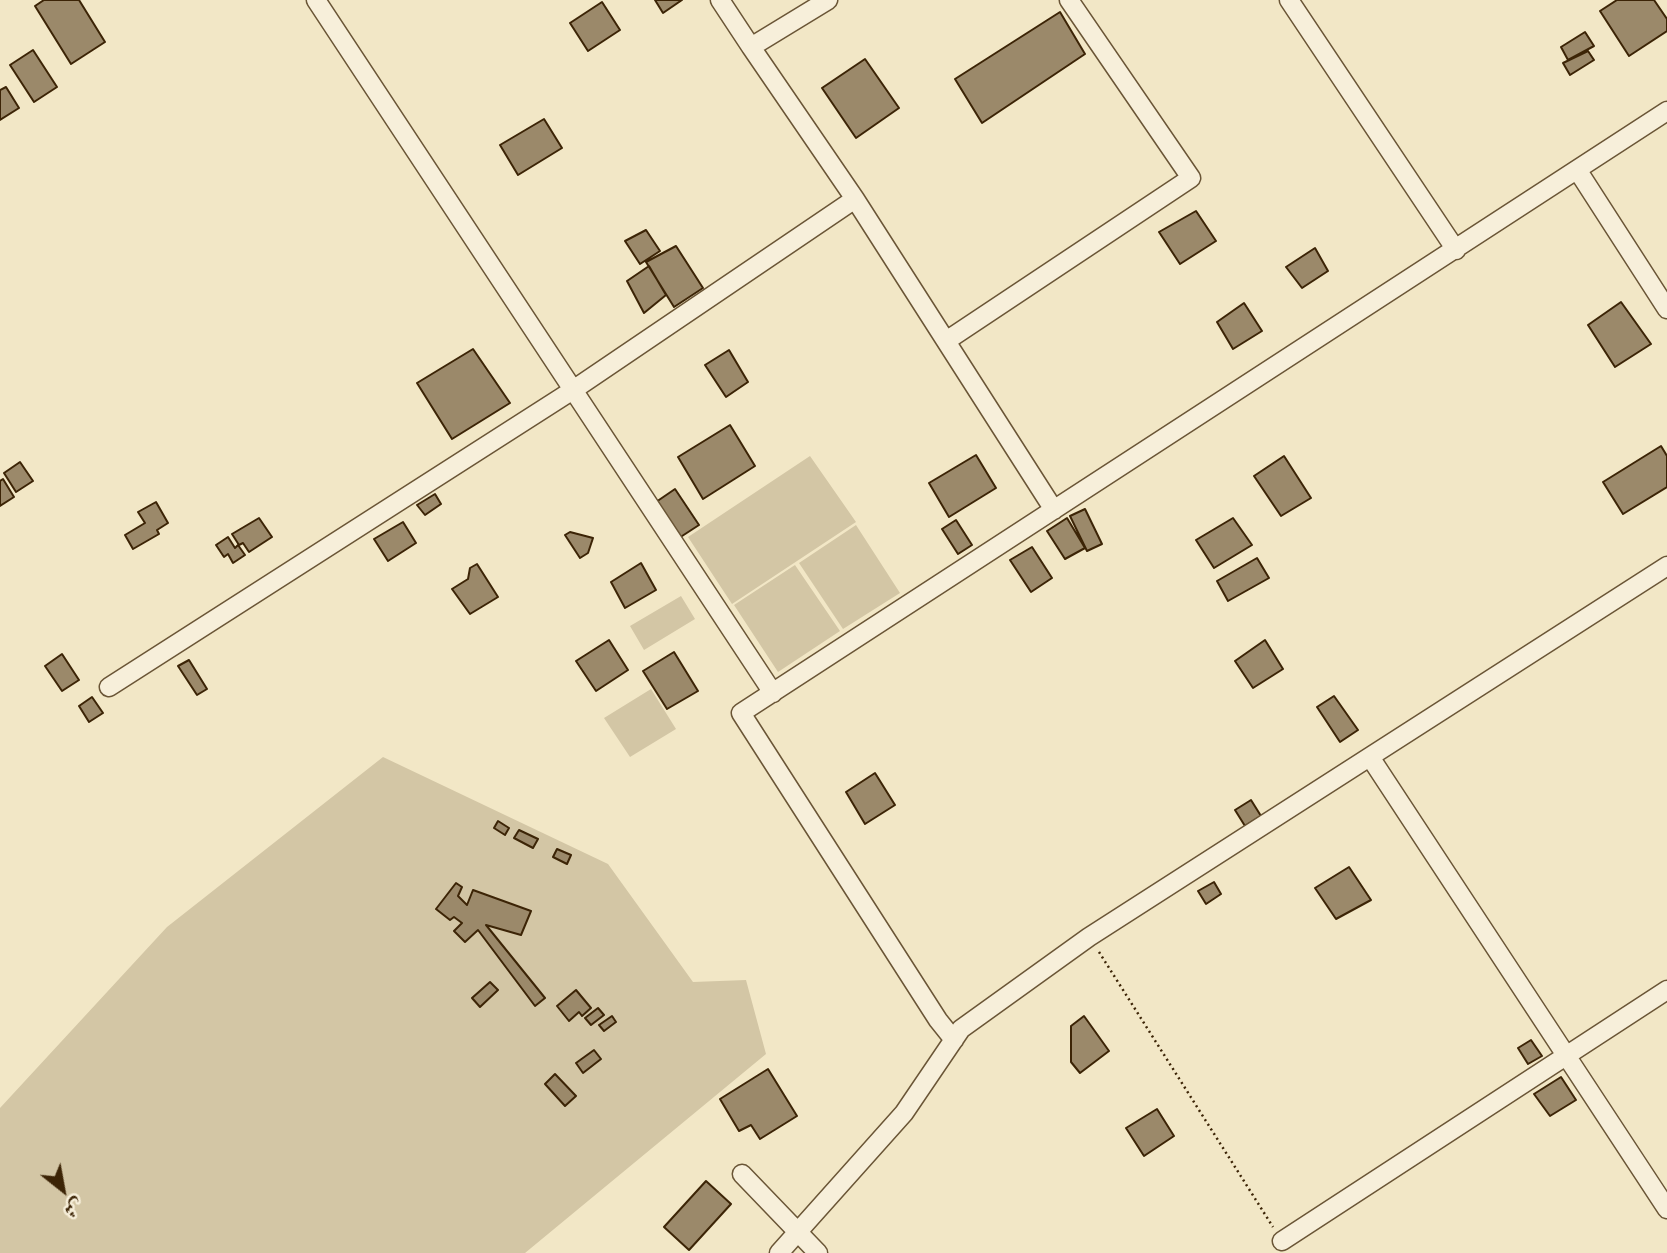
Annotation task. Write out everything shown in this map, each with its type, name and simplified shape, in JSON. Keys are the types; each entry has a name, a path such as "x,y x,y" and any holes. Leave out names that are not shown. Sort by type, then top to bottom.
{"street":[{"path":"316,0 773,693"},
{"path":"720,0 855,199 1054,510"},
{"path":"751,47 828,0"},
{"path":"946,341 1191,178 1069,0"},
{"path":"1289,0 1456,250"},
{"path":"954,1040 938,1020 741,713 1667,111"},
{"path":"1578,170 1667,309"},
{"path":"109,687 573,390 855,199"},
{"path":"779,1253 904,1113 961,1029 1089,937 1667,566"},
{"path":"1370,757 1667,1209"},
{"path":"1282,1241 1667,990"},
{"path":"743,1174 818,1253"}],"path":[{"path":"1089,937 1282,1241"}],"shaded area":[{"path":"810,456 856,522 732,604 688,537"},
{"path":"856,525 900,593 843,629 799,563"},
{"path":"795,565 840,631 778,672 734,605"},
{"path":"681,596 695,619 644,650 630,626"},
{"path":"651,689 676,729 630,757 604,718"},
{"path":"383,757 608,864 693,982 746,980 766,1054 525,1253 0,1253 0,1108 167,927"}],"building":[{"path":"44,0 79,0 105,42 71,64 35,6"},
{"path":"655,0 682,0 663,13"},
{"path":"1617,0 1654,0 1667,19 1667,31 1629,56 1600,11"},
{"path":"602,2 620,30 588,51 570,23"},
{"path":"1060,12 1085,54 982,123 955,79"},
{"path":"1585,32 1594,46 1568,60 1561,47"},
{"path":"33,50 57,87 34,102 10,65"},
{"path":"1588,51 1594,60 1570,75 1563,63"},
{"path":"865,59 899,108 856,138 822,88"},
{"path":"6,87 19,108 0,120 0,90"},
{"path":"544,119 562,148 518,175 500,145"},
{"path":"1196,211 1216,241 1180,264 1159,232"},
{"path":"646,230 660,251 640,264 625,241"},
{"path":"676,246 703,288 674,307 646,262"},
{"path":"1315,248 1328,271 1302,288 1286,267"},
{"path":"649,266 666,295 644,313 627,281"},
{"path":"1621,302 1651,344 1615,367 1588,325"},
{"path":"1244,303 1262,331 1233,349 1217,322"},
{"path":"473,349 510,403 452,439 417,383"},
{"path":"729,350 748,382 726,397 705,365"},
{"path":"730,425 755,466 703,499 678,457"},
{"path":"1661,446 1667,456 1667,487 1623,514 1603,482"},
{"path":"976,455 996,488 949,517 929,483"},
{"path":"1284,456 1311,498 1281,516 1254,476"},
{"path":"20,462 33,481 16,492 4,473"},
{"path":"3,479 14,497 0,506 0,481"},
{"path":"675,489 699,525 679,538 656,502"},
{"path":"435,494 441,504 425,515 417,505"},
{"path":"156,502 168,523 157,530 159,534 133,549 125,535 145,523 138,512"},
{"path":"1085,509 1102,544 1087,551 1070,516"},
{"path":"259,518 272,537 249,552 243,543 239,545 232,534"},
{"path":"1067,518 1085,548 1065,559 1047,531"},
{"path":"1233,518 1252,545 1214,568 1196,540"},
{"path":"956,520 972,545 958,554 942,529"},
{"path":"403,522 416,543 388,561 374,539"},
{"path":"570,532 593,538 588,553 580,558 565,535"},
{"path":"228,537 235,548 238,545 245,555 233,563 228,554 224,557 216,545"},
{"path":"1032,547 1052,578 1031,592 1010,560"},
{"path":"1257,558 1269,578 1228,601 1217,581"},
{"path":"641,563 656,590 625,608 611,582"},
{"path":"477,564 498,597 470,614 452,589 468,579 470,568"},
{"path":"609,640 628,670 596,691 576,661"},
{"path":"1265,640 1283,669 1253,688 1235,661"},
{"path":"674,652 698,691 667,709 643,671"},
{"path":"62,654 79,680 62,691 45,666"},
{"path":"189,660 207,689 197,695 178,666"},
{"path":"1334,696 1358,730 1340,742 1317,707"},
{"path":"92,697 103,713 89,722 79,706"},
{"path":"875,773 895,805 865,824 846,792"},
{"path":"1251,800 1261,816 1245,826 1235,810"},
{"path":"498,821 509,828 505,835 494,828"},
{"path":"519,830 538,839 533,848 514,838"},
{"path":"557,849 571,855 567,864 553,857"},
{"path":"1349,867 1371,900 1336,919 1315,888"},
{"path":"1214,882 1221,894 1206,904 1198,891"},
{"path":"456,883 462,887 458,896 467,905 473,890 531,911 521,935 486,925 545,998 535,1006 478,930 465,942 454,931 462,923 454,917 450,920 436,909"},
{"path":"490,982 498,990 480,1007 472,998"},
{"path":"576,990 591,1008 582,1016 579,1012 569,1021 557,1006"},
{"path":"598,1008 604,1015 591,1025 585,1018"},
{"path":"612,1016 616,1022 604,1031 599,1025"},
{"path":"1084,1016 1109,1051 1080,1073 1071,1062 1071,1026"},
{"path":"1531,1040 1542,1056 1528,1064 1518,1048"},
{"path":"594,1050 601,1059 583,1073 576,1063"},
{"path":"768,1069 797,1116 760,1139 751,1125 739,1131 720,1099"},
{"path":"555,1074 576,1096 565,1106 545,1084"},
{"path":"1561,1077 1576,1100 1550,1116 1534,1094"},
{"path":"1157,1109 1174,1136 1144,1156 1126,1128"},
{"path":"706,1181 731,1204 689,1250 664,1227"}]}
